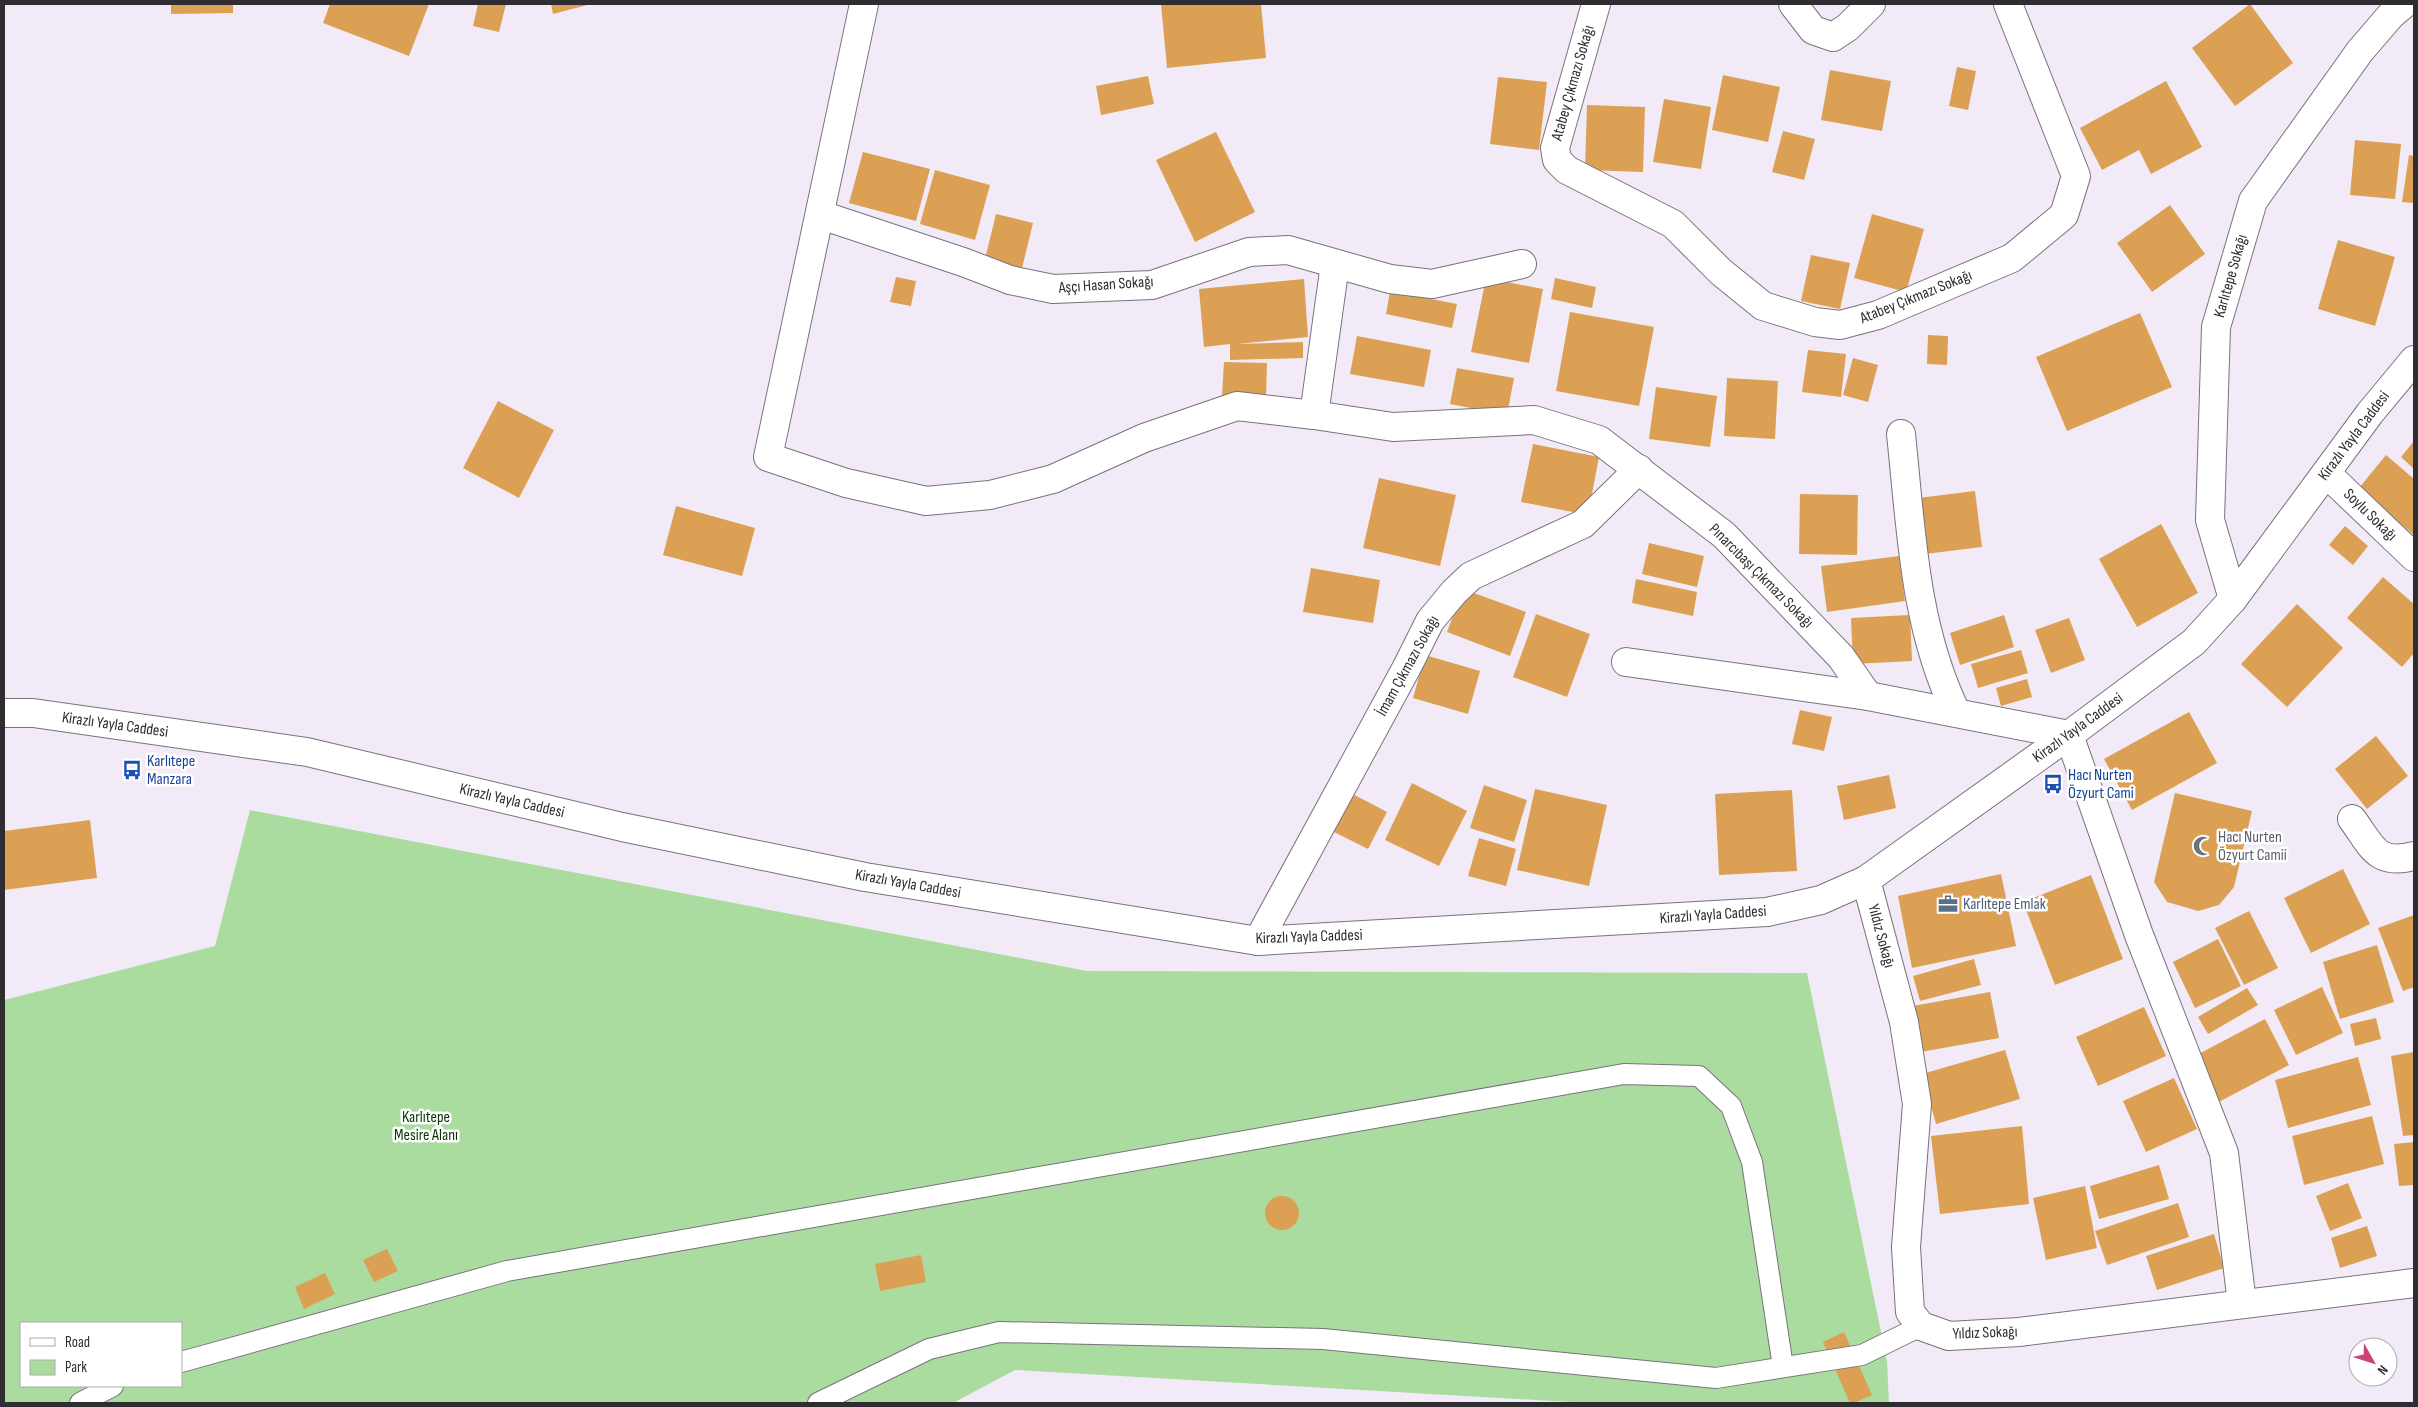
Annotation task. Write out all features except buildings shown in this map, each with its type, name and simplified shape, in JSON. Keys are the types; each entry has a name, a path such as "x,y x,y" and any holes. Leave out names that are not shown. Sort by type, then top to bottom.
{"street":[{"path":"821,216 864,4"},
{"name":"Atabey Çıkmazı Sokağı","path":"1596,4 1555,148 1557,160 1567,170 1673,224 1721,272 1762,306 1815,322 1840,325 1878,315 2012,258 2064,215 2076,176 2008,4"},
{"path":"1793,4 1813,30 1833,37 1848,27 1871,4"},
{"name":"Karlıtepe Sokağı","path":"2233,599 2210,520 2216,327 2253,201 2360,51 2390,15 2404,4"},
{"name":"Aşçı Hasan Sokağı","path":"821,216 963,262 1010,280 1053,289 1152,285 1249,252 1288,250 1390,279 1432,284 1522,264"},
{"name":"Pınarcıbaşı Çıkmazı Sokağı","path":"821,216 768,457 846,483 926,501 990,495 1053,479 1144,438 1237,406 1393,427 1534,420 1599,440 1724,535 1841,657 1868,696"},
{"path":"1314,415 1335,264"},
{"name":"Kirazlı Yayla Caddesi","path":"4,713 33,714 307,752 622,827 865,877 1258,941 1766,912 1821,900 1866,880 2069,735 2194,642 2233,599 2370,413 2414,360"},
{"path":"1901,434 1917,581 1929,643 1956,712"},
{"name":"İmam Çıkmazı Sokağı","path":"1258,941 1408,667 1430,621 1454,592 1471,576 1583,524 1639,469"},
{"name":"Soylu Sokağı","path":"2326,473 2414,557"},
{"path":"1626,662 1868,696 2069,735 2139,935 2224,1153 2242,1304"},
{"path":"2352,818 2381,856 2391,860 2414,856"},
{"name":"Yıldız Sokağı","path":"1866,880 1904,1022 1917,1104 1906,1247 1910,1312 1921,1326 1949,1336 2019,1332 2414,1283"}],"lane":[{"path":"182,1362 506,1271 1624,1074 1699,1076 1731,1106 1752,1162 1783,1368"},
{"path":"818,1403 929,1349 999,1332 1323,1339 1716,1378 1862,1355 1921,1326"},
{"path":"80,1403 111,1387"}],"green space":[{"name":"Karlıtepe Mesire Alanı","path":"250,810 1087,971 1807,973 1887,1361 1889,1403 1587,1403 1015,1370 953,1403 4,1403 4,1000 215,946"}],"place":[{"name":"Karlıtepe Manzara","path":"132,770"},
{"name":"Hacı Nurten Özyurt Cami","path":"2053,784"},
{"name":"Hacı Nurten Özyurt Camii","path":"2203,846"},
{"name":"Karlıtepe Emlak","path":"1948,904"}]}
